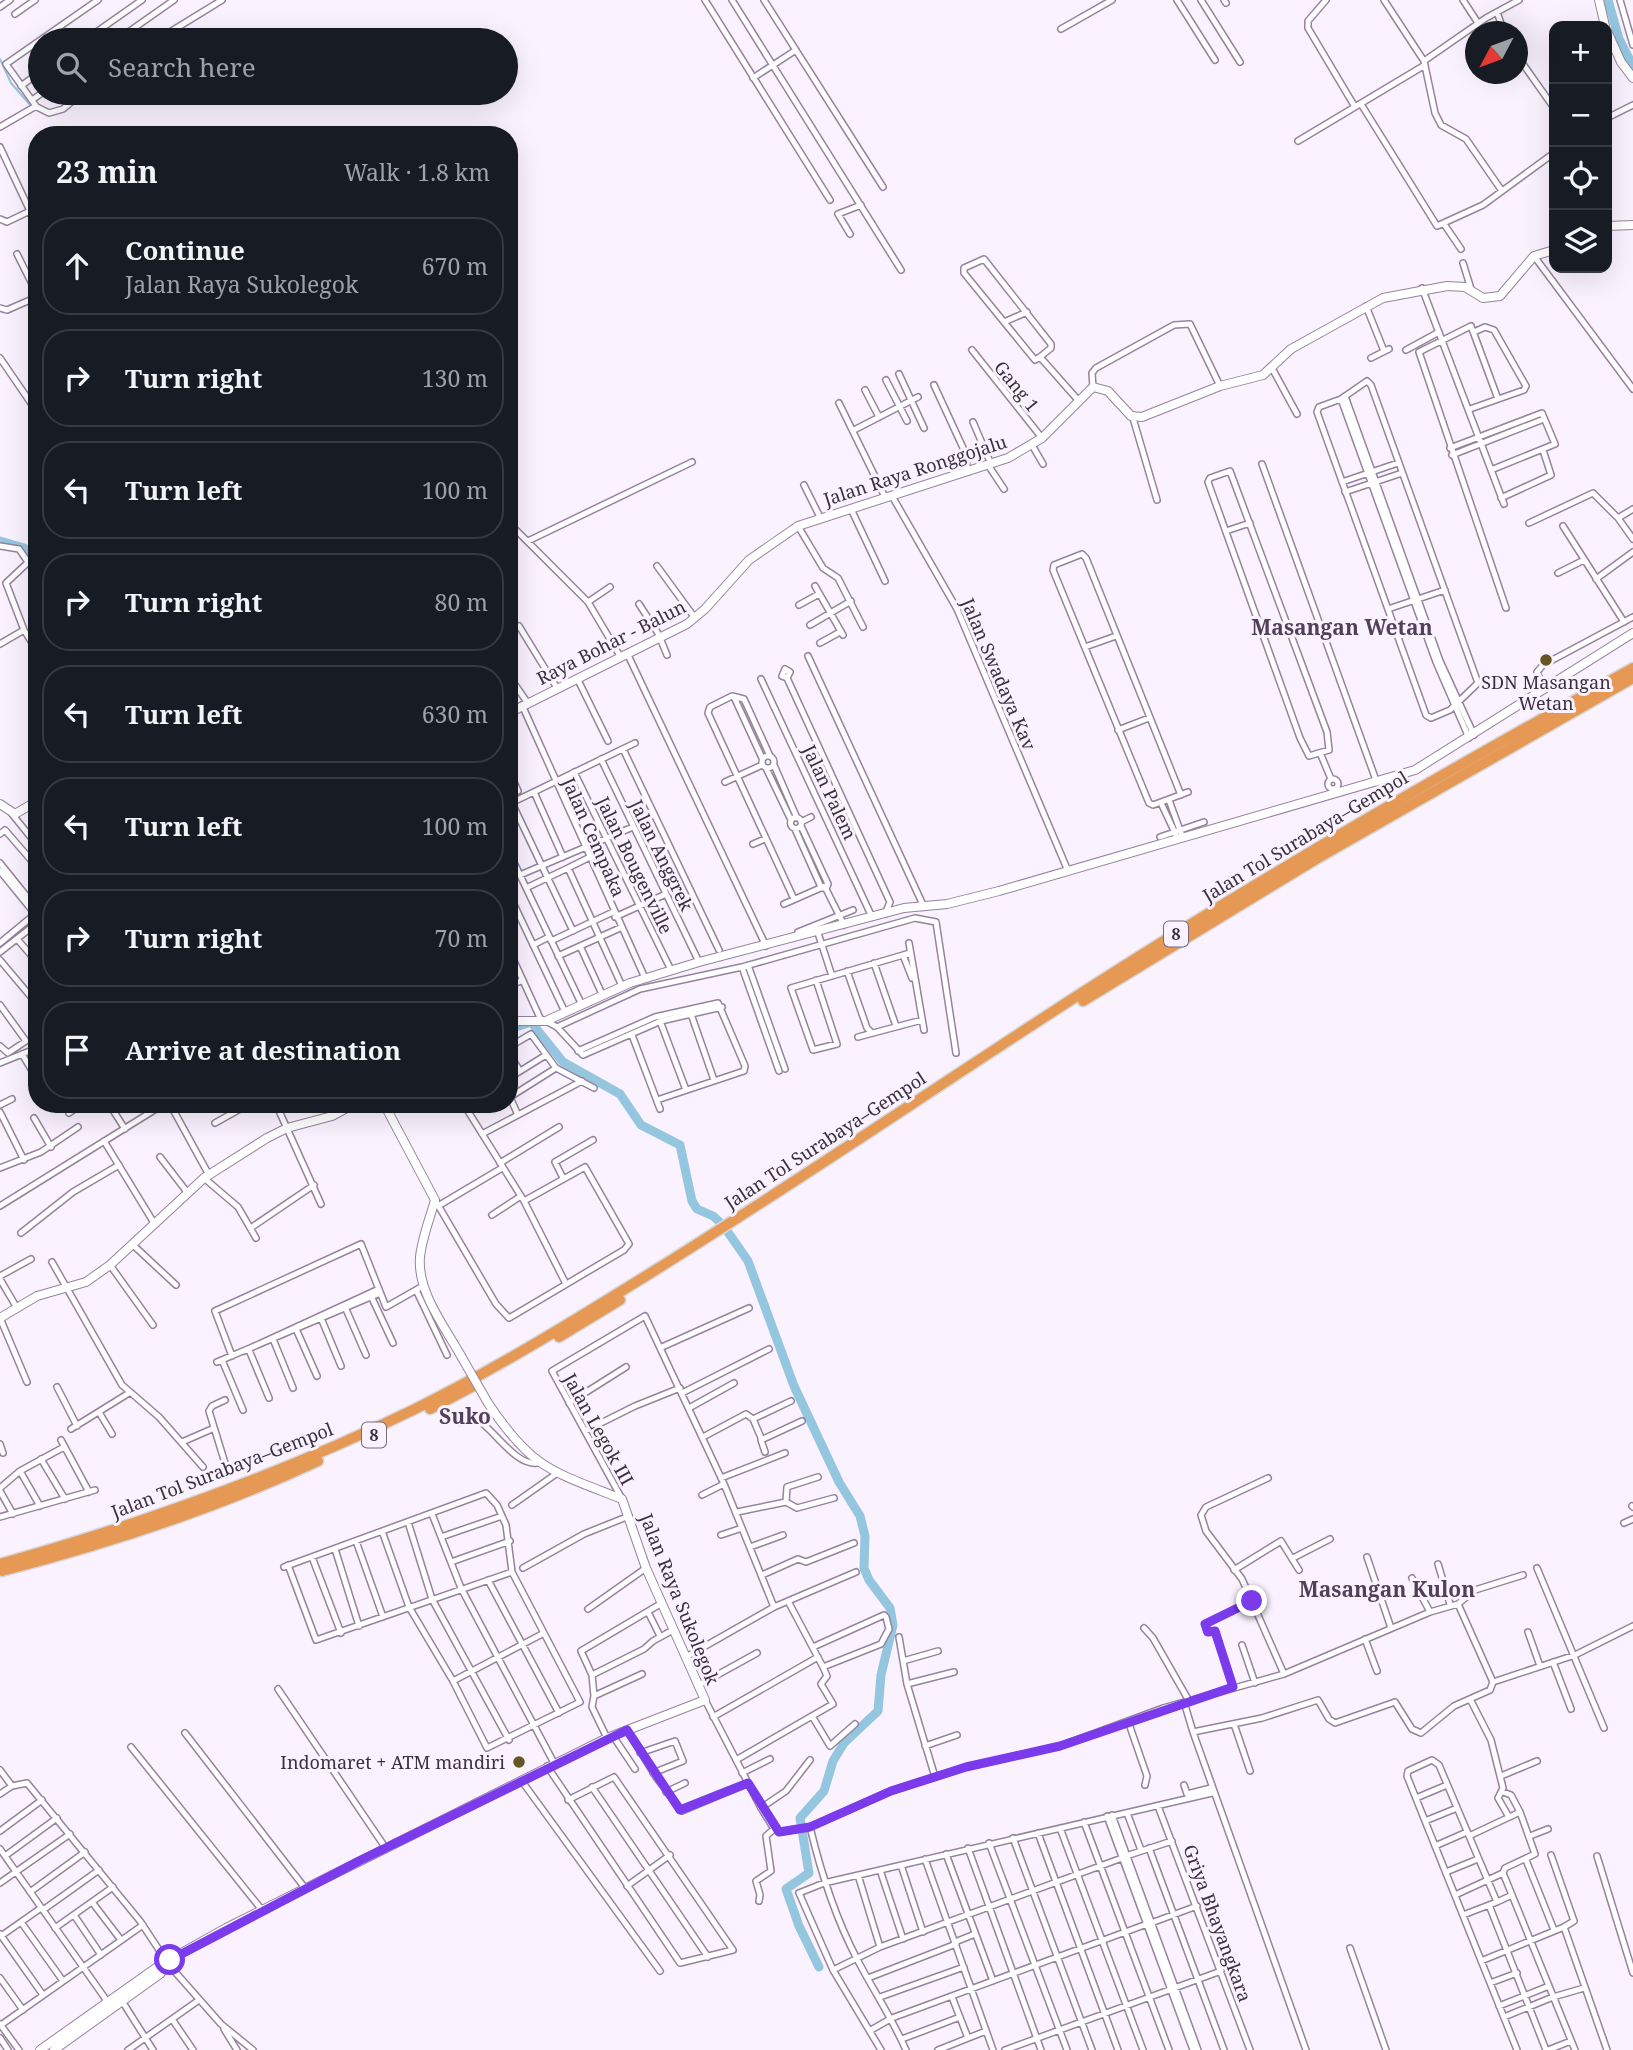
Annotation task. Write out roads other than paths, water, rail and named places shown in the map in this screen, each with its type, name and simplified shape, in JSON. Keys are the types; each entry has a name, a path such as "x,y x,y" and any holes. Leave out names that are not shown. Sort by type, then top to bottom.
{"highway":[{"name":"Jalan Tol Surabaya–Gempol","path":"734,1224 1251,887 1633,668"},
{"name":"Jalan Tol Surabaya–Gempol","path":"0,1564 104,1535 195,1503 302,1460 414,1409 543,1338 718,1234 1138,966 1388,817 1633,678"},
{"name":"Jalan Tol Surabaya–Gempol","path":"0,1572 125,1535 231,1498 381,1433 450,1399 580,1325 718,1234"}],"street":[{"path":"0,6 10,0"},
{"path":"15,14 35,0"},
{"path":"57,28 97,0"},
{"path":"102,28 142,0"},
{"path":"134,28 174,0"},
{"path":"176,28 222,0"},
{"path":"705,0 830,200"},
{"path":"732,0 901,270"},
{"path":"764,0 883,187"},
{"path":"1061,29 1111,0"},
{"path":"1177,0 1215,60"},
{"path":"1201,0 1240,62"},
{"path":"1326,0 1308,21 1308,28 1435,224 1444,224 1483,205 1549,157"},
{"path":"1384,0 1424,63 1435,113 1441,125 1465,139 1502,191"},
{"path":"1463,0 1477,21"},
{"path":"1481,21 1519,0"},
{"path":"1599,0 1604,21"},
{"path":"1620,0 1633,45"},
{"path":"1497,12 1500,21"},
{"path":"1298,141 1358,106 1465,33"},
{"path":"1612,42 1621,62 1633,78"},
{"path":"28,49 6,64 28,96"},
{"path":"753,78 796,50"},
{"path":"1528,72 1549,101"},
{"path":"21,86 28,81"},
{"path":"0,127 33,105"},
{"path":"36,105 49,113 61,111 68,105"},
{"path":"1612,116 1633,105"},
{"path":"0,147 28,207"},
{"path":"850,234 838,214 859,202"},
{"path":"0,219 7,222 28,212"},
{"path":"1444,224 1461,249"},
{"path":"1612,226 1633,225"},
{"path":"1133,418 1273,370 1291,349 1366,306 1422,288 1447,286 1471,289 1483,298 1500,296 1534,256 1549,252"},
{"path":"17,254 28,277"},
{"path":"1534,256 1633,389"},
{"path":"980,258 1027,312 1052,345 1035,360 963,271 980,258"},
{"path":"1463,263 1471,289"},
{"path":"1422,288 1503,501 1551,475 1543,450"},
{"path":"0,308 7,310 28,300"},
{"path":"1366,306 1387,350 1371,358"},
{"path":"1004,322 1027,312"},
{"path":"1157,500 1133,418 1108,391 1093,387 1092,373 1096,368 1174,325 1190,324 1220,386"},
{"path":"1406,349 1470,326 1498,399"},
{"path":"1470,409 1524,390 1526,384 1493,330 1485,327 1474,332"},
{"path":"1441,335 1419,354 1506,608"},
{"name":"Gang 1","path":"972,350 1042,438"},
{"path":"1040,357 1079,400"},
{"path":"0,358 28,399"},
{"path":"1273,370 1297,414"},
{"path":"899,374 924,428"},
{"path":"886,380 906,421"},
{"path":"1363,383 1370,383 1478,683 1455,704 1431,718 1426,715 1317,412 1321,405 1343,398 1363,383"},
{"path":"934,385 964,450 968,472"},
{"name":"Jalan Raya Ronggojalu","path":"749,560 798,526 820,517 968,472 1031,445 1042,438 1093,387"},
{"path":"865,390 879,417"},
{"path":"854,430 918,397"},
{"path":"1343,398 1455,704 1472,736"},
{"name":"Jalan Swadaya Kav","path":"839,403 889,496 957,610 1068,871"},
{"path":"1451,451 1539,413 1555,443 1491,470"},
{"path":"973,422 990,464 1004,489"},
{"path":"1031,445 1043,464"},
{"path":"528,541 692,462"},
{"path":"1342,482 1398,463"},
{"path":"1262,464 1377,783"},
{"path":"1232,473 1326,732 1329,750 1321,755 1308,755 1226,531 1208,482 1210,478 1232,473"},
{"path":"1345,492 1402,473"},
{"path":"804,485 820,517"},
{"path":"1529,523 1590,493 1596,495 1618,518 1633,539"},
{"path":"850,509 885,581"},
{"path":"1618,518 1633,509"},
{"path":"1226,531 1250,523"},
{"path":"798,526 823,568 838,578 863,627"},
{"path":"1563,526 1625,621"},
{"path":"518,532 588,602 624,655 766,946"},
{"path":"0,546 19,549 28,561"},
{"path":"1596,579 1633,552"},
{"path":"1181,795 1086,558 1082,554 1054,565 1053,570 1149,803 1161,803 1169,800 1181,795 1188,792"},
{"name":"Raya Bohar - Balun","path":"518,708 695,618 749,560"},
{"path":"1558,573 1584,560"},
{"path":"28,563 8,580 7,589 28,636"},
{"path":"657,566 695,618"},
{"path":"816,586 842,633 820,643"},
{"path":"588,602 610,587"},
{"path":"0,592 7,589"},
{"path":"1388,609 1445,590"},
{"path":"799,604 819,594"},
{"path":"810,625 850,601"},
{"path":"639,604 667,655"},
{"path":"1544,689 1537,672 1543,665 1633,617"},
{"path":"519,626 556,688"},
{"path":"1264,636 1287,627"},
{"path":"0,644 24,630"},
{"path":"518,1024 543,1020 622,986 699,962 722,959 745,966 819,939 844,925 904,908 947,904 1068,871 1178,834 1377,783 1415,770 1633,633"},
{"path":"1084,647 1116,636"},
{"path":"808,656 924,908"},
{"path":"577,678 608,741"},
{"path":"787,678 890,902 885,914"},
{"name":"Jalan Palem","path":"761,679 872,918"},
{"name":"Jalan Cempaka","path":"518,693 553,780 645,978"},
{"path":"794,899 708,713 714,704 734,697 744,699 844,925"},
{"path":"734,697 764,764 797,823"},
{"path":"1118,730 1149,718"},
{"path":"518,800 553,780 635,743"},
{"path":"623,749 722,959"},
{"path":"1321,755 1331,779 1338,782 1335,792"},
{"path":"725,782 764,764 770,756"},
{"name":"Jalan Anggrek","path":"601,759 699,962"},
{"path":"764,764 774,765"},
{"name":"Jalan Bougenville","path":"574,772 671,970"},
{"path":"534,792 563,857"},
{"path":"1169,800 1178,834"},
{"path":"1161,803 1178,834"},
{"path":"0,804 28,834"},
{"path":"12,814 28,806"},
{"path":"797,823 811,817"},
{"path":"518,818 573,931"},
{"path":"1160,837 1178,834 1205,822"},
{"path":"520,875 633,827"},
{"path":"0,834 5,830 28,857"},
{"path":"753,844 765,839"},
{"path":"526,888 588,858"},
{"path":"0,863 28,905"},
{"path":"568,868 622,986"},
{"path":"0,871 28,899"},
{"path":"518,871 581,1003"},
{"path":"784,904 825,887"},
{"path":"533,945 666,894"},
{"path":"890,902 898,903 904,908"},
{"path":"798,932 852,910"},
{"path":"518,913 565,1012"},
{"path":"557,1027 640,989 722,959 766,946 819,939 915,918 934,920 956,1053"},
{"path":"0,952 28,922"},
{"path":"0,943 28,928"},
{"path":"558,956 620,928"},
{"path":"15,936 28,950"},
{"path":"819,939 832,976"},
{"path":"909,943 911,971"},
{"path":"580,946 603,995"},
{"path":"816,980 837,1044 813,1050 790,990 793,986 910,953"},
{"path":"903,955 917,992 924,1030"},
{"path":"0,960 28,993"},
{"path":"874,963 896,1026"},
{"path":"745,966 782,1070"},
{"path":"518,970 543,1020 557,1027 583,1055 632,1035 660,1018 722,1007"},
{"path":"847,971 867,1028 871,1032"},
{"path":"518,983 523,981"},
{"path":"578,1051 660,1018 716,1003 722,1007 745,1070 657,1100"},
{"path":"0,1005 26,1041 8,1053 0,1046"},
{"path":"691,1014 714,1080"},
{"path":"660,1018 686,1090"},
{"path":"858,1037 922,1020"},
{"path":"518,1042 531,1034 556,1068 594,1088"},
{"path":"632,1035 660,1109"},
{"path":"0,1063 28,1052"},
{"path":"22,1054 28,1064"},
{"path":"518,1068 520,1071 546,1055"},
{"path":"518,1092 556,1068"},
{"path":"482,1134 517,1113 523,1114 582,1082"},
{"path":"0,1105 12,1099"},
{"path":"0,1112 24,1160"},
{"path":"115,1113 125,1129"},
{"path":"0,1206 150,1113"},
{"path":"175,1113 207,1176 238,1207 256,1238"},
{"path":"215,1122 232,1113"},
{"path":"280,1113 321,1204"},
{"path":"27,1382 0,1318 37,1296 86,1282 110,1265 207,1176 287,1128 338,1113"},
{"path":"389,1113 437,1203 505,1316 514,1316 565,1282 624,1250 629,1244 585,1167 492,1215"},
{"path":"471,1113 523,1198 565,1282"},
{"path":"34,1118 51,1147"},
{"path":"0,1168 51,1147 78,1127"},
{"path":"437,1203 559,1127"},
{"path":"563,1178 555,1162 593,1140"},
{"path":"104,1141 154,1223"},
{"path":"160,1157 187,1192"},
{"path":"21,1233 73,1192 119,1165"},
{"path":"252,1227 314,1185"},
{"name":"Jalan Raya Sukolegok","path":"168,1962 262,1910 551,1765 610,1737 705,1700 646,1568 622,1499 556,1474 537,1462 509,1435 419,1288 420,1254 437,1203"},
{"path":"132,1244 176,1285"},
{"path":"232,1356 215,1311 361,1244 386,1307 419,1288 447,1355"},
{"path":"17,1308 0,1277 31,1259"},
{"path":"52,1262 64,1288 129,1393 142,1401 203,1467"},
{"path":"110,1265 153,1325"},
{"path":"243,1410 220,1361 379,1291"},
{"path":"371,1295 393,1343"},
{"path":"345,1307 366,1355"},
{"path":"749,1308 662,1348 737,1512 774,1607"},
{"name":"Jalan Legok III","path":"622,1499 552,1371 642,1316 648,1317 662,1348"},
{"path":"321,1317 341,1366"},
{"path":"296,1328 317,1376"},
{"path":"272,1339 293,1388"},
{"path":"585,1431 641,1403 681,1391 769,1349"},
{"path":"247,1350 269,1398"},
{"path":"569,1403 626,1367"},
{"path":"689,1408 734,1383"},
{"path":"57,1387 74,1427 129,1393"},
{"path":"225,1400 210,1408 212,1429 225,1463"},
{"path":"753,1419 791,1401"},
{"path":"99,1412 111,1434"},
{"path":"703,1437 748,1413 753,1419 765,1452"},
{"path":"461,1423 478,1420 520,1457 531,1463 537,1462"},
{"path":"762,1440 802,1421"},
{"path":"182,1442 212,1429"},
{"path":"0,1444 3,1453"},
{"path":"0,1517 13,1514 92,1491 63,1444 20,1471 0,1490 13,1514"},
{"path":"702,1495 723,1481 785,1453"},
{"path":"41,1459 65,1499"},
{"path":"20,1471 40,1506"},
{"path":"512,1505 556,1474"},
{"path":"786,1502 787,1486 818,1477"},
{"path":"1268,1478 1202,1512 1206,1531 1252,1601 1284,1674"},
{"path":"382,1531 409,1607 453,1681 486,1747 509,1740 581,1700 512,1572 510,1541 502,1516 486,1493 286,1566 314,1639 341,1633 409,1607 461,1588 512,1572"},
{"path":"737,1512 786,1502 797,1508 834,1498"},
{"path":"432,1514 461,1588 535,1727 568,1800 680,1963 734,1948 614,1777 568,1800"},
{"path":"441,1537 502,1516"},
{"path":"523,1568 583,1534 629,1516"},
{"path":"1624,1523 1633,1520"},
{"path":"408,1522 432,1599 474,1670 509,1740"},
{"path":"721,1535 742,1528"},
{"path":"750,1547 783,1535"},
{"path":"1293,1558 1330,1539"},
{"path":"356,1541 383,1617"},
{"path":"450,1562 510,1541"},
{"path":"1234,1570 1281,1541 1300,1570"},
{"path":"762,1574 798,1559 806,1562 854,1543"},
{"path":"334,1549 359,1626"},
{"path":"313,1557 341,1633"},
{"path":"1367,1557 1391,1629"},
{"path":"1438,1564 1450,1604"},
{"path":"588,1609 646,1568"},
{"path":"1537,1568 1604,1728"},
{"path":"686,1657 774,1607 856,1572"},
{"path":"705,1700 761,1808 774,1829 779,1832 806,1827 891,1791 935,1777 1060,1746 1187,1701 1284,1674 1430,1612 1450,1604 1458,1604 1475,1590 1523,1575"},
{"path":"1412,1578 1430,1612"},
{"path":"488,1580 559,1713"},
{"path":"736,1760 833,1704 821,1684 827,1676 788,1601"},
{"path":"1233,1687 1215,1631 1208,1632 1205,1624 1252,1601"},
{"path":"594,1696 592,1675 581,1654 582,1649 662,1603"},
{"path":"1192,1732 1278,1714 1316,1700 1335,1723 1390,1701 1396,1704 1412,1729 1421,1733 1454,1706 1490,1690 1493,1682 1458,1604"},
{"path":"648,1612 660,1636"},
{"path":"813,1647 884,1615 886,1617 888,1629 881,1644 823,1667"},
{"path":"1143,1628 1153,1638 1187,1701 1192,1732 1212,1791 1306,2050"},
{"path":"1493,1682 1575,1655 1632,1629"},
{"path":"592,1675 644,1649 660,1636 673,1630"},
{"path":"1528,1632 1540,1666"},
{"path":"453,1681 544,1633"},
{"path":"899,1637 907,1684 935,1777"},
{"path":"1365,1640 1377,1671"},
{"path":"1242,1645 1255,1683"},
{"path":"903,1661 938,1651"},
{"path":"699,1685 757,1653"},
{"path":"713,1717 818,1657"},
{"path":"1553,1662 1571,1709"},
{"path":"907,1684 954,1672"},
{"path":"635,1769 610,1737 590,1701 594,1696 642,1674"},
{"path":"278,1689 385,1847"},
{"path":"1470,1699 1491,1740 1503,1792 1498,1798 1508,1817"},
{"path":"812,1716 831,1746 855,1724"},
{"path":"1128,1721 1147,1776 1145,1785"},
{"path":"1234,1724 1250,1771"},
{"path":"627,1730 666,1792 683,1811 748,1783"},
{"path":"185,1733 305,1888"},
{"path":"925,1746 957,1735"},
{"path":"640,1753 675,1741 683,1760 653,1773"},
{"path":"131,1746 262,1910"},
{"path":"742,1773 770,1759"},
{"path":"761,1808 786,1791 810,1760"},
{"path":"1497,1902 1437,1762 1432,1760 1407,1773 1517,2050"},
{"path":"1501,1776 1536,1761"},
{"path":"0,1770 12,1786"},
{"path":"521,1780 660,1971"},
{"path":"0,1794 12,1786 26,1782 113,1887 199,2000 221,2024 253,2050"},
{"path":"666,1792 685,1783"},
{"path":"1416,1798 1447,1784"},
{"path":"1184,1785 1187,1794 1212,1791"},
{"path":"592,1787 708,1957"},
{"path":"881,2050 833,1970 798,1895 824,1883 1158,1806 1212,1791"},
{"path":"1455,1895 1503,1873 1505,1868 1535,1854 1520,1812 1511,1795 1503,1792"},
{"path":"0,1831 43,1800"},
{"name":"Griya Bhayangkara","path":"1158,1806 1250,2050"},
{"path":"1425,1821 1457,1808"},
{"path":"1435,1846 1520,1812"},
{"path":"1127,1813 1141,1850"},
{"path":"1110,1816 1196,2050"},
{"path":"5,1856 57,1818"},
{"path":"1084,1822 1170,2050"},
{"path":"806,1827 824,1883 856,1958 892,2018 906,2050"},
{"path":"1060,1828 1143,2050"},
{"path":"759,1901 760,1891 756,1881 771,1871 766,1836 774,1829"},
{"path":"1530,1836 1548,1829"},
{"path":"1038,1833 1118,2050"},
{"path":"0,1884 70,1834"},
{"path":"1013,1838 1092,2050"},
{"path":"833,1970 880,1948 968,1914 1172,1840"},
{"path":"989,1843 1067,2050"},
{"path":"968,1848 1041,2050"},
{"path":"1149,1848 1224,2050"},
{"path":"0,1849 107,2001"},
{"path":"30,1892 85,1852"},
{"path":"946,1854 993,1981"},
{"path":"1481,1961 1574,1921 1551,1855"},
{"path":"627,1886 670,1856"},
{"path":"1597,1856 1633,1973"},
{"path":"1446,1872 1478,1858"},
{"path":"925,1859 993,2050"},
{"path":"1526,1860 1554,1930"},
{"path":"901,1865 923,1932"},
{"path":"43,1995 1,1935 99,1870"},
{"path":"880,1870 903,1939"},
{"path":"1503,1873 1575,2050"},
{"path":"858,1875 880,1948"},
{"path":"55,1928 113,1887"},
{"path":"1463,1915 1512,1895"},
{"path":"92,1902 121,1940"},
{"path":"1489,1905 1547,2050 1571,2041"},
{"path":"871,2030 892,2018 1197,1906"},
{"path":"74,1914 101,1955"},
{"path":"21,1922 63,1981"},
{"path":"19,2050 1,2024 143,1925"},
{"path":"1564,1927 1607,2050"},
{"path":"868,1978 975,1934"},
{"path":"1350,1948 1386,2050"},
{"path":"54,2050 122,2001 168,1962"},
{"path":"40,2050 107,2001 168,1962"},
{"path":"880,1997 964,1967"},
{"path":"1005,2050 1017,2048 1221,1971"},
{"path":"1490,1983 1517,1973"},
{"path":"0,1978 23,2010"},
{"path":"1499,2006 1549,1986"},
{"path":"1504,2017 1553,1997 1584,1988"},
{"path":"952,1997 968,2038"},
{"path":"128,2050 199,2000"},
{"path":"122,2001 153,2050"},
{"path":"902,2039 960,2017"},
{"path":"172,2019 194,2050"},
{"path":"221,2024 237,2050"},
{"path":"938,2050 986,2031"},
{"path":"0,2038 8,2050"}],"waterway":[{"path":"1608,0 1619,39 1633,66"},
{"path":"0,59 11,83 28,102"},
{"path":"0,541 24,548 28,553"},
{"path":"518,1026 531,1022 563,1062 620,1094 641,1125 680,1145 692,1201 697,1209 713,1216 723,1225 748,1261 794,1386 839,1482 860,1516 865,1536 864,1568 869,1580 890,1608 893,1625 881,1675 878,1711 844,1743 833,1761 824,1791 800,1818 809,1873 786,1889 799,1926 819,1967"}],"place":[{"name":"SDN Masangan Wetan","path":"1546,660"},
{"name":"Indomaret + ATM mandiri","path":"519,1762"}],"district":[{"name":"Masangan Wetan","path":"1342,627"},
{"name":"Suko","path":"465,1416"},
{"name":"Masangan Kulon","path":"1387,1589"}]}
